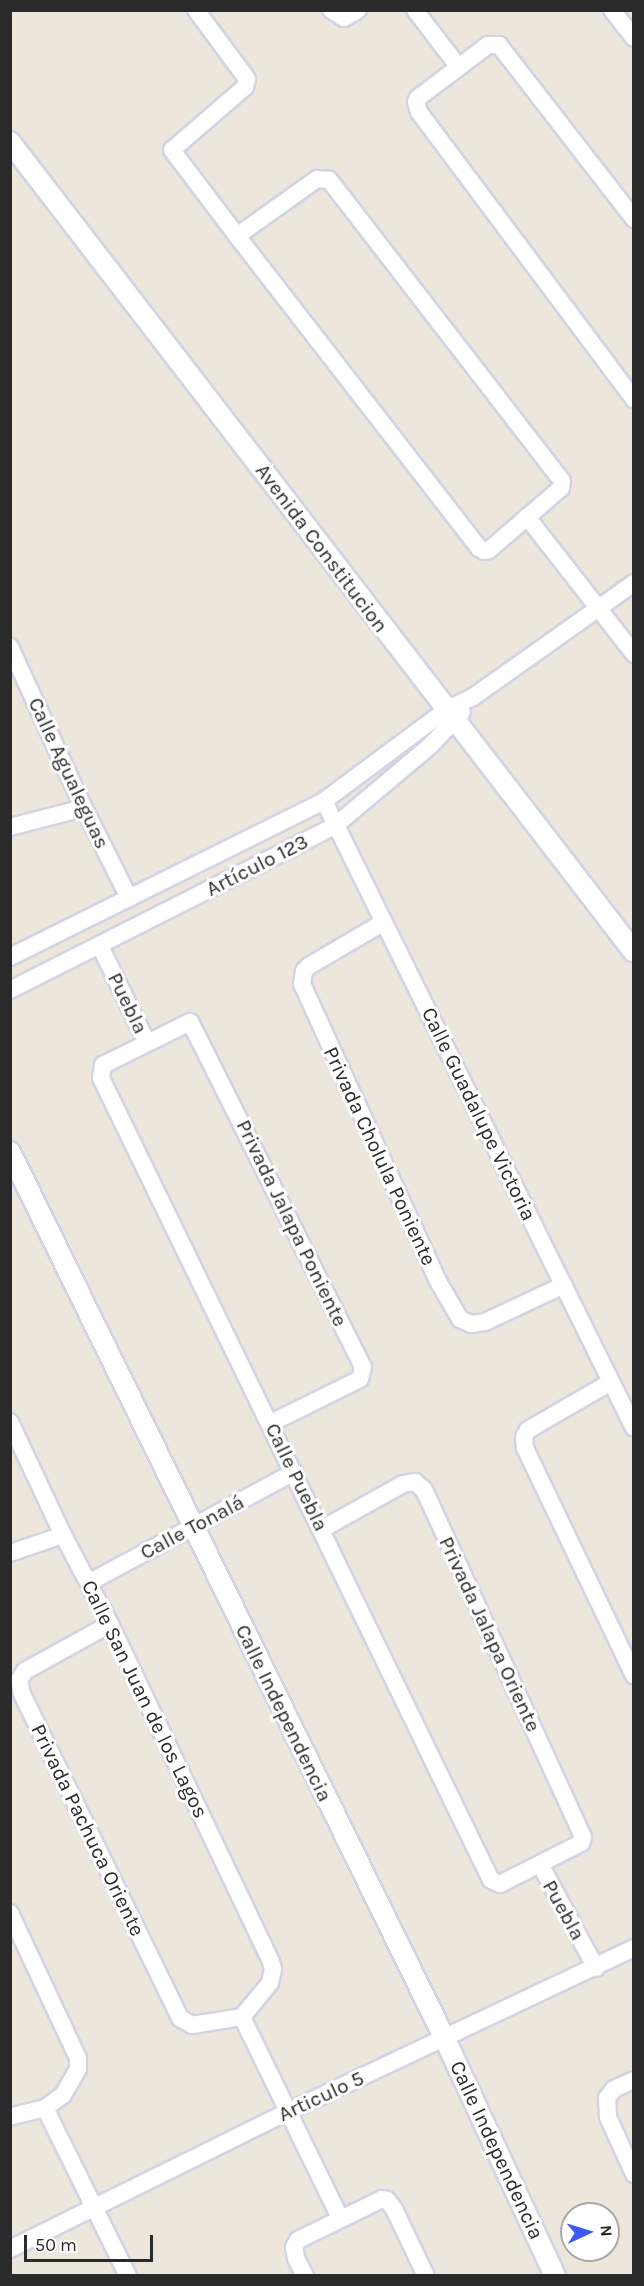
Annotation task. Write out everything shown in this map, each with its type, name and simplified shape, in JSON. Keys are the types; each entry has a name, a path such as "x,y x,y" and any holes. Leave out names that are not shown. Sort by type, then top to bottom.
{"street":[{"path":"196,10 247,80 245,87 172,150 237,236 479,548 489,550 561,488 562,481 329,180 317,179 237,236"},
{"path":"331,10 344,18 358,10"},
{"path":"415,10 458,66"},
{"path":"612,10 633,38"},
{"path":"633,219 499,45 488,45 418,98 416,107 633,399"},
{"name":"Avenida Constitucion","path":"10,142 633,952"},
{"path":"527,517 633,654"},
{"name":"Artículo 123","path":"10,990 336,825 473,697 633,583"},
{"name":"Calle Agualeguas","path":"10,647 84,808 129,898"},
{"name":"Artículo 123","path":"10,957 324,801 451,716"},
{"name":"Calle Guadalupe Victoria","path":"324,801 633,1428"},
{"path":"10,827 84,808"},
{"name":"Privada Cholula Poniente","path":"384,922 309,966 304,971 302,984 439,1283 460,1319 471,1324 485,1322 564,1285"},
{"name":"Puebla","path":"100,946 147,1043 103,1065 101,1071"},
{"name":"Privada Jalapa Poniente","path":"147,1043 184,1024 190,1022 194,1025 363,1367 360,1379 271,1423"},
{"name":"Calle Puebla","path":"101,1071 100,1078 495,1884"},
{"name":"Calle Independencia","path":"10,1152 445,2039 555,2276"},
{"path":"611,1382 528,1430 524,1437 525,1448 633,1675"},
{"name":"Calle San Juan de los Lagos","path":"10,1422 63,1535 90,1582 271,1962 272,1977 242,2017"},
{"name":"Calle Tonalá","path":"90,1582 294,1472"},
{"name":"Privada Jalapa Oriente","path":"322,1529 403,1484 416,1482 424,1490 583,1837 581,1843 540,1864"},
{"path":"10,1553 63,1535"},
{"name":"Privada Pachuca Oriente","path":"110,1624 25,1671 19,1680 22,1694 180,2018 192,2025 242,2017"},
{"name":"Puebla","path":"495,1884 500,1884 540,1864 596,1968"},
{"path":"10,1913 78,2058 78,2068 63,2095 45,2108 10,2117"},
{"name":"Articulo 5","path":"10,2249 286,2112 596,1968 633,1948"},
{"path":"242,2017 286,2112 340,2218"},
{"path":"633,2080 614,2089 607,2098 608,2117 633,2175"},
{"path":"45,2108 128,2276"},
{"path":"305,2276 296,2258 296,2243 340,2218 377,2201 387,2200 426,2276"}]}
